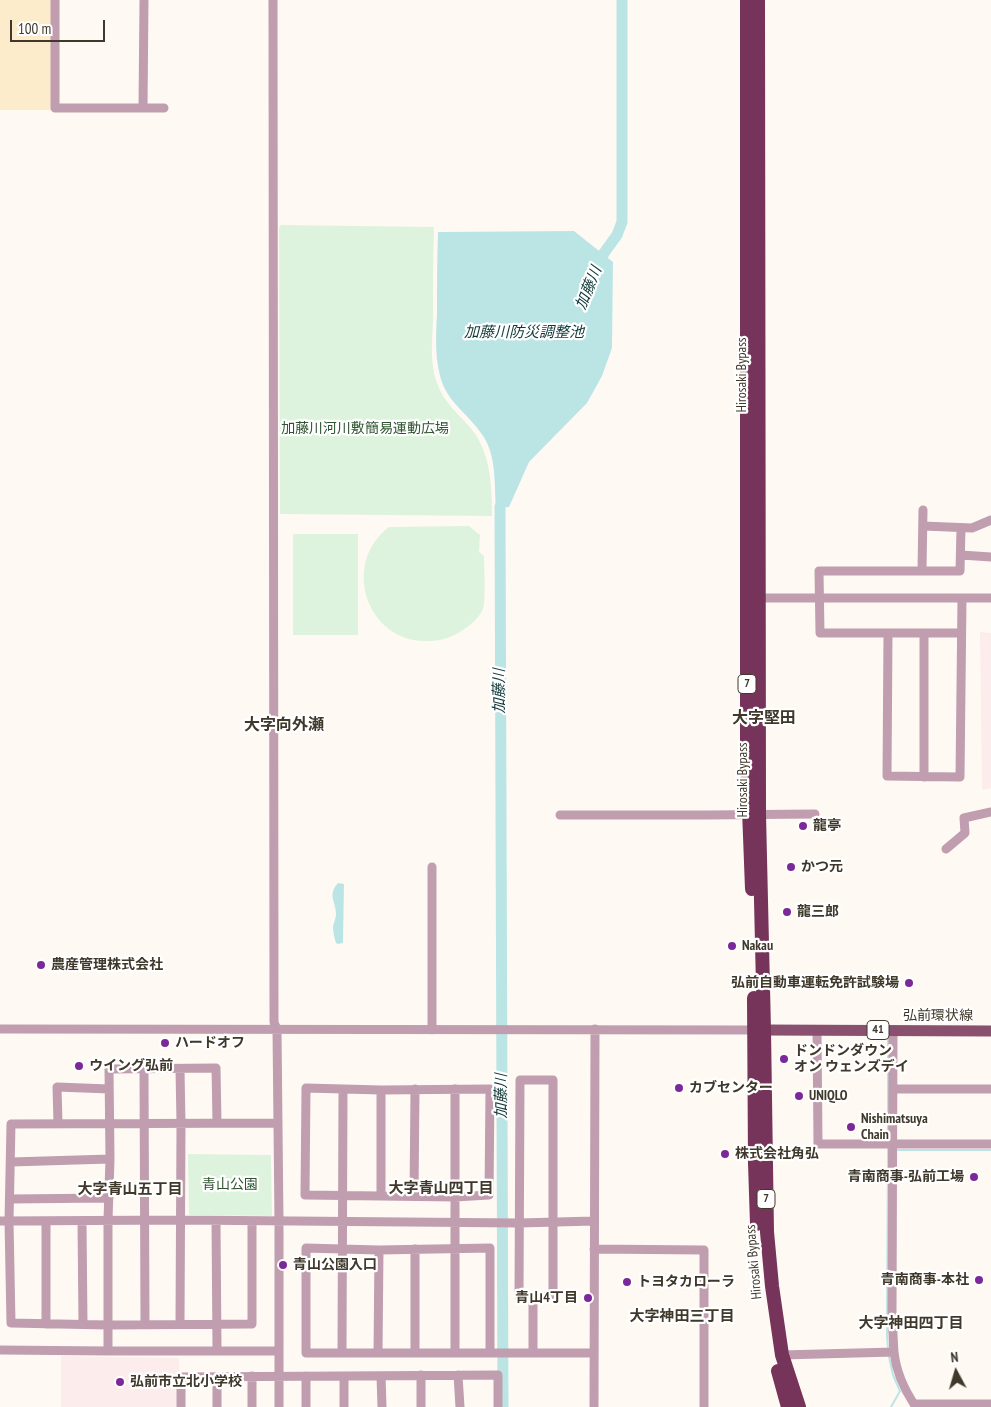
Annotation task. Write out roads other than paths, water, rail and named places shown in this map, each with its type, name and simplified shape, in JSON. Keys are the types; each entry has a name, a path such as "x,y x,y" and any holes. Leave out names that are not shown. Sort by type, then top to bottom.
{"highway":[{"name":"Hirosaki Bypass","path":"747,0 753,598 754,941 759,1030 755,1163 758,1231 766,1312 781,1363 788,1407"},
{"name":"Hirosaki Bypass","path":"753,598 758,0"},
{"path":"781,1363 782,1407"},
{"path":"781,1363 801,1407"}],"main road":[{"name":"弘前環状線","path":"759,1030 991,1031"}],"street":[{"path":"55,0 55,108 164,108"},
{"path":"143,108 144,0"},
{"path":"273,0 274,1022 278,1030 279,1407"},
{"path":"922,571 923,510"},
{"path":"923,526 972,528 991,520"},
{"path":"960,633 820,633 819,572 960,571 961,528"},
{"path":"961,555 991,557"},
{"path":"753,598 991,598"},
{"path":"888,633 887,776 960,776 960,633 962,598"},
{"path":"924,633 924,776"},
{"path":"946,849 965,833 964,818 991,812"},
{"path":"560,815 815,814"},
{"path":"432,867 432,1030"},
{"path":"0,1029 759,1030"},
{"path":"594,1407 595,1030"},
{"path":"817,1030 818,1144 991,1144"},
{"path":"893,1030 892,1316 894,1352 899,1372 915,1405 991,1404"},
{"path":"108,1351 109,1070 216,1068 217,1124"},
{"path":"144,1069 145,1324"},
{"path":"180,1069 180,1324"},
{"path":"520,1080 553,1080 553,1296 520,1296 515,1223 520,1080"},
{"path":"58,1124 57,1087 109,1089"},
{"path":"306,1088 343,1090 414,1089 490,1089 489,1195 455,1197 306,1195 306,1088"},
{"path":"414,1089 414,1196"},
{"path":"455,1089 455,1352"},
{"path":"893,1089 991,1089"},
{"path":"342,1353 343,1090"},
{"path":"381,1090 381,1196"},
{"path":"252,1222 252,1324 108,1325 11,1323 5,1221 10,1199 11,1124 217,1124 278,1122"},
{"path":"11,1162 110,1159"},
{"path":"10,1199 109,1198"},
{"path":"82,1220 83,1324"},
{"path":"5,1221 181,1220 553,1223 594,1221"},
{"path":"46,1221 46,1324"},
{"path":"216,1221 217,1350"},
{"path":"493,1352 490,1248 379,1250 306,1248 306,1353 594,1353"},
{"path":"415,1249 415,1353"},
{"path":"594,1249 704,1250 704,1407"},
{"path":"378,1353 379,1250"},
{"path":"533,1297 533,1353"},
{"path":"0,1350 279,1351"},
{"path":"781,1363 894,1352"},
{"path":"421,1375 421,1407"},
{"path":"458,1375 460,1407"},
{"path":"181,1407 181,1377 498,1375 498,1407"},
{"path":"216,1376 217,1407"},
{"path":"252,1376 252,1407"},
{"path":"306,1376 306,1407"},
{"path":"344,1376 344,1407"},
{"path":"381,1376 382,1407"}],"water":[{"name":"加藤川防災調整池","path":"574,231 613,262 612,348 602,376 587,403 529,462 509,507 496,507 494,469 490,450 481,433 446,392 438,367 436,340 438,232"},
{"path":"338,883 344,884 343,943 338,944 336,943 333,930 336,910 333,891"}],"waterway":[{"name":"加藤川","path":"598,267 604,253 617,235 622,222 622,0"},
{"name":"加藤川","path":"503,1407 500,507 505,494"},
{"path":"888,1040 888,1140"},
{"path":"888,1149 888,1348"},
{"path":"898,1150 991,1150"},
{"path":"889,1357 893,1375 900,1391 891,1407"}],"place":[{"name":"龍亭","path":"803,826"},
{"name":"かつ元","path":"791,867"},
{"name":"龍三郎","path":"787,912"},
{"name":"Nakau","path":"732,946"},
{"name":"農産管理株式会社","path":"41,965"},
{"name":"弘前自動車運転免許試験場","path":"909,983"},
{"name":"ハードオフ","path":"165,1043"},
{"name":"ドンドンダウン オン ウェンズデイ","path":"784,1059"},
{"name":"ウイング弘前","path":"79,1066"},
{"name":"カブセンター","path":"679,1088"},
{"name":"UNIQLO","path":"799,1096"},
{"name":"Nishimatsuya Chain","path":"851,1127"},
{"name":"株式会社角弘","path":"725,1154"},
{"name":"青南商事-弘前工場","path":"974,1177"},
{"name":"青山公園入口","path":"283,1265"},
{"name":"青南商事-本社","path":"979,1280"},
{"name":"トヨタカローラ","path":"627,1282"},
{"name":"青山4丁目","path":"588,1298"},
{"name":"弘前市立北小学校","path":"120,1382"}],"district":[{"name":"大字堅田","path":"764,718"},
{"name":"大字向外瀬","path":"284,725"},
{"name":"大字青山四丁目","path":"441,1189"},
{"name":"大字青山五丁目","path":"130,1190"},
{"name":"大字神田三丁目","path":"682,1317"},
{"name":"大字神田四丁目","path":"911,1324"}],"park label":[{"name":"加藤川河川敷簡易運動広場","path":"365,429"},
{"name":"青山公園","path":"230,1185"}]}
